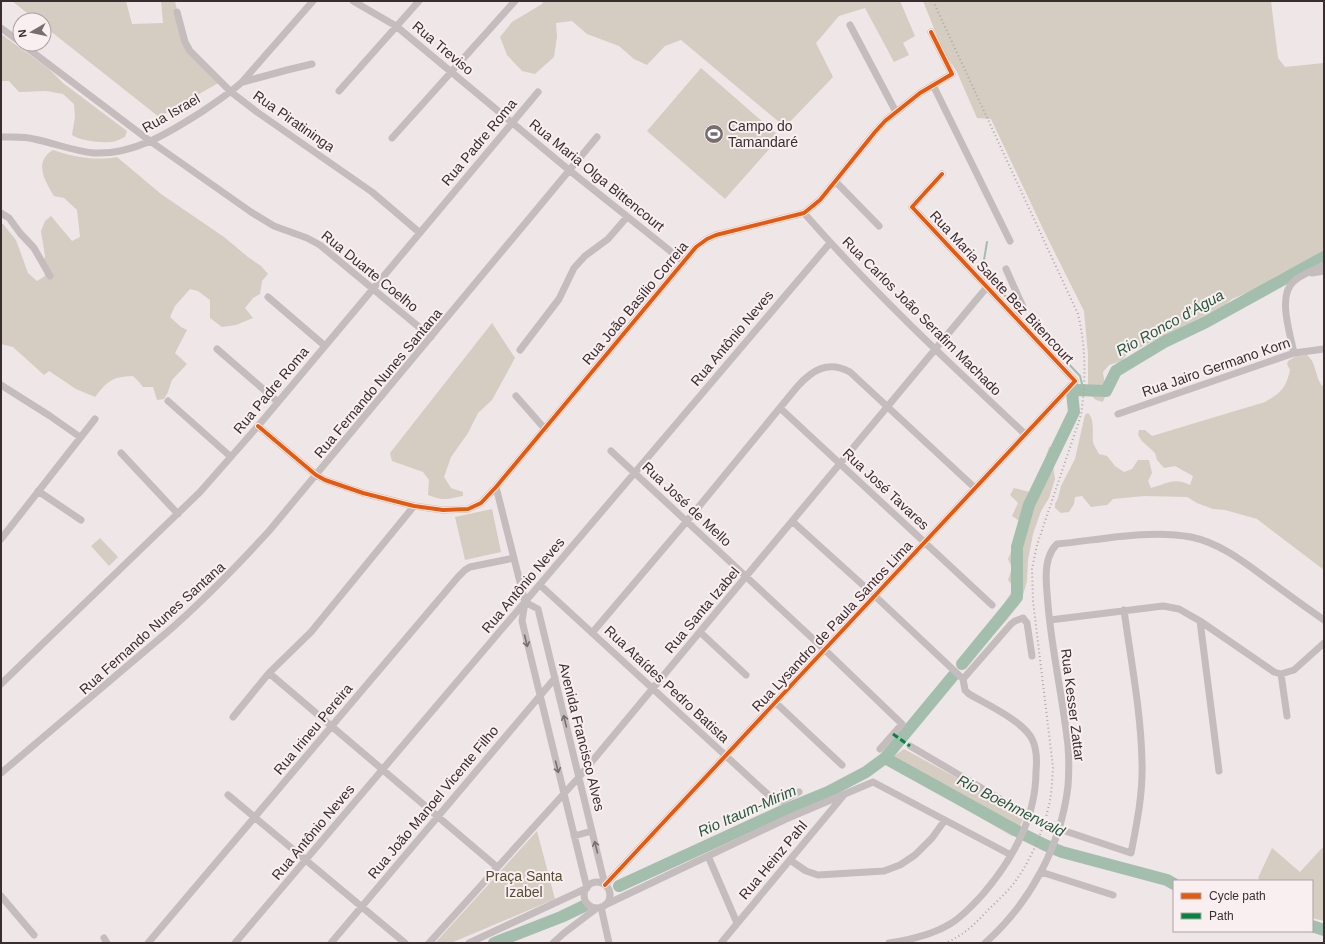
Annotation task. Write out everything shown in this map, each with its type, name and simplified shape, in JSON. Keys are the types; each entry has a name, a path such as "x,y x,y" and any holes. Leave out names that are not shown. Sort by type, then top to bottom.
{"street":[{"name":"Rua Israel","path":"1,137 33,138 76,150 94,153 113,153 124,151 150,141 173,129 231,92 242,82 312,1"},
{"name":"Rua Treviso","path":"353,1 396,26 512,123"},
{"path":"339,91 419,1"},
{"path":"392,138 515,1"},
{"name":"Rua Piratininga","path":"177,12 185,42 190,51 231,92 257,112 372,192 420,233"},
{"path":"850,25 896,112"},
{"path":"1,28 12,36"},
{"name":"Rua João Basílio Correia","path":"258,426 316,475 363,493 414,506 443,510 468,509 481,503 496,488 545,430 701,242 716,235 804,213 820,200 875,132 896,112 920,93 952,74 931,32"},
{"name":"Rua Duarte Coelho","path":"33,52 150,141 260,218 282,230 314,241 430,337"},
{"path":"242,82 312,64"},
{"path":"932,85 1010,241"},
{"name":"Rua Padre Roma","path":"1,684 178,514 232,457 538,92"},
{"name":"Rua Maria Olga Bittencourt","path":"512,123 684,262"},
{"name":"Rua Fernando Nunes Santana","path":"1,773 185,616 242,561 316,475 597,137"},
{"name":"Rua Maria Salete Bez Bitencourt","path":"942,174 912,207 1075,380"},
{"path":"836,182 879,226"},
{"path":"1,213 9,218 34,248 50,276"},
{"name":"Rua Carlos João Serafim Machado","path":"804,213 830,243 935,350 1025,434"},
{"path":"520,350 559,299 574,268 585,256 608,239 627,217"},
{"name":"Rua Antônio Neves","path":"235,943 830,243"},
{"path":"1294,353 1285,306 1286,293 1294,280 1324,265"},
{"path":"1006,269 1023,307 1016,318"},
{"path":"1306,274 1324,272"},
{"name":"Rua Santa Izabel","path":"429,943 564,794 987,287"},
{"path":"268,297 325,346"},
{"path":"217,349 278,402"},
{"name":"Rua Jairo Germano Korn","path":"1118,414 1294,353 1324,349"},
{"path":"592,633 687,521 803,380 815,371 829,366 837,367 850,372 975,488"},
{"name":"Rua Lysandro de Paula Santos Lima","path":"605,885 1075,380"},
{"path":"1,385 50,416 80,438"},
{"path":"516,396 545,430"},
{"path":"168,401 232,457"},
{"name":"Rua José Tavares","path":"780,408 992,605"},
{"path":"1,539 94,419"},
{"name":"Rua José de Mello","path":"611,451 825,650 902,724 880,749"},
{"path":"121,453 178,514"},
{"path":"496,488 525,602 522,621 587,888 584,895 585,899 590,906 601,907"},
{"path":"38,491 81,520"},
{"path":"233,717 269,673 311,632 414,506"},
{"path":"792,521 875,596 963,679 965,690 969,694 1022,726 1032,739 1036,757 1034,794 1024,831 1011,855 987,889 957,920 928,934 889,943"},
{"name":"Rua Kesser Zattar","path":"985,943 1014,913 1041,872 1054,845 1059,829 1068,785 1068,753 1050,620 1047,572 1049,557 1053,548 1057,544 1142,535 1173,534 1192,537 1216,546 1235,556 1324,620"},
{"name":"Rua Irineu Pereira","path":"148,943 465,570 478,565 514,558"},
{"name":"Rua Ataídes Pedro Batista","path":"540,585 775,802 782,801 799,792"},
{"name":"Avenida Francisco Alves","path":"525,602 538,609 605,885"},
{"path":"1050,620 1124,610 1152,607 1171,607 1200,621 1274,672 1281,674 1294,670 1324,643"},
{"path":"1059,829 1131,853 1140,806 1142,763 1140,725 1124,610"},
{"path":"963,679 1011,624 1019,619 1023,618 1027,623 1032,656"},
{"path":"1200,621 1219,772"},
{"path":"700,632 746,675"},
{"path":"269,673 497,867"},
{"path":"1281,674 1287,716"},
{"name":"Rua João Manoel Vicente Filho","path":"331,943 555,678"},
{"path":"776,703 842,765"},
{"path":"910,746 1029,816"},
{"path":"553,943 564,933 601,907 822,803 873,782 1011,855"},
{"name":"Rua Heinz Pahl","path":"721,943 844,794"},
{"path":"228,795 405,943"},
{"path":"790,860 806,870 818,875 888,870 909,861 916,855 945,820"},
{"path":"574,836 592,832"},
{"path":"708,856 737,923"},
{"path":"1041,872 1113,895"},
{"path":"469,943 597,882 605,885 610,895 609,899 601,907"},
{"path":"1,896 34,935"},
{"path":"601,907 609,943"}],"green space":[{"path":"12,1 126,1 132,24 163,23 161,1 175,1 184,44 220,82 159,117 52,32 52,12 26,12"},
{"path":"544,1 900,1 915,36 903,43 909,55 894,62 865,8 839,16 816,43 833,77 785,127 681,40 665,46 647,65 634,59 619,46 587,34 572,21 556,23 557,37 554,57 535,74 522,71 507,55 500,37 512,22 542,4"},
{"path":"923,1 1271,1 1278,58 1285,67 1324,63 1324,254 1284,277 1232,299 1224,306 1127,354 1122,361 1109,365 1103,372 1106,394 1103,402 1096,400 1088,393 1088,354 1084,311 991,119 977,118 957,72 943,51"},
{"path":"1,34 12,42 12,52 26,52 49,69 63,83 127,131 125,137 116,141 106,142 76,137 72,135 75,117 74,104 63,94 46,91 19,92 9,81 1,81"},
{"name":"Campo do Tamandaré","path":"701,68 780,137 725,199 647,131"},
{"path":"53,150 85,158 101,159 117,157 161,194 224,237 261,266 268,274 262,281 260,294 253,298 245,308 253,318 236,325 222,327 210,318 210,300 198,291 190,289 175,306 170,317 181,327 187,330 175,353 187,364 172,380 164,399 157,400 153,387 143,387 133,376 120,377 111,381 103,387 95,397 76,389 49,371 44,375 13,347 1,344 1,224 3,224 16,240 28,273 37,281 45,276 43,264 45,256 41,231 45,221 51,216 72,241 80,237 77,210 64,198 54,196 44,178 42,166 43,160"},
{"path":"492,323 515,358 492,400 478,413 468,433 451,457 444,477 451,488 463,492 463,496 446,499 433,497 428,495 429,480 423,472 392,461 390,453"},
{"path":"1307,355 1313,363 1319,380 1324,387 1324,570 1257,519 1225,510 1213,509 1197,503 1187,497 1144,496 1113,499 1107,505 1091,507 1082,496 1075,497 1074,504 1069,512 1061,513 1055,508 1061,486 1075,459 1085,415 1088,413 1092,419 1093,442 1099,454 1107,456 1115,466 1124,472 1132,469 1138,460 1149,460 1152,473 1148,481 1151,488 1174,481 1190,485 1193,476 1175,466 1164,468 1157,460 1155,453 1142,441 1138,435 1139,430 1145,430 1152,436 1265,402 1279,393 1285,386 1290,370 1287,364 1288,361 1296,356"},
{"path":"1054,446 1057,454 1053,466 1055,479 1049,498 1041,511 1033,534 1028,560 1027,581 1021,602 968,663 965,657 989,627 1014,588 1008,580 1012,568 1008,559 1018,536 1021,522 1012,516 1018,503 1010,495 1014,488 1030,492 1037,482 1037,475 1042,469 1049,447"},
{"path":"492,509 501,552 465,560 455,517"},
{"path":"100,538 118,557 109,566 91,546"},
{"path":"904,749 1021,813 1023,820 1015,836 1012,836 898,770 894,756"},
{"name":"Praça Santa Izabel","path":"537,831 555,899 451,943 435,943"},
{"path":"1272,848 1300,872 1322,848 1324,849 1324,921 1313,918 1313,880 1259,880 1258,878"}],"waterway":[{"path":"987,242 982,272 1016,307"},
{"name":"Rio Ronco d'Água","path":"962,664 1017,597 1017,547 1029,505 1074,412 1072,392 1077,390 1106,391 1116,371 1164,342 1206,322 1324,257"},
{"path":"1036,329 1080,376 1082,384 1077,390"},
{"name":"Rio Itaum-Mirim","path":"619,886 789,808 828,792 866,772 885,758 953,676"},
{"name":"Rio Boehmerwald","path":"885,758 1045,845 1062,852 1167,880 1173,883"},
{"name":"Rio Itaum-Mirim","path":"494,943 561,917 584,906"},
{"name":"Rio Boehmerwald","path":"1313,926 1324,930"}],"railway":[{"path":"933,1 1078,314 1084,351 1084,390 1081,415 1037,545 1032,569 1033,601 1053,767 1052,788 1049,804 1038,840 1028,861 1016,880 1005,894 973,925 957,937 945,943"}],"marked path":[{"path":"893,734 910,746"}],"cycle path":[{"path":"258,426 316,475 325,480 363,493 414,506 443,510 468,509 481,503 696,247 707,239 716,235 804,213 820,200 885,121 920,93 952,74 931,32"},
{"path":"605,885 1075,381 912,207 942,174"}],"place":[{"name":"Campo do Tamandaré","path":"714,134"}]}
